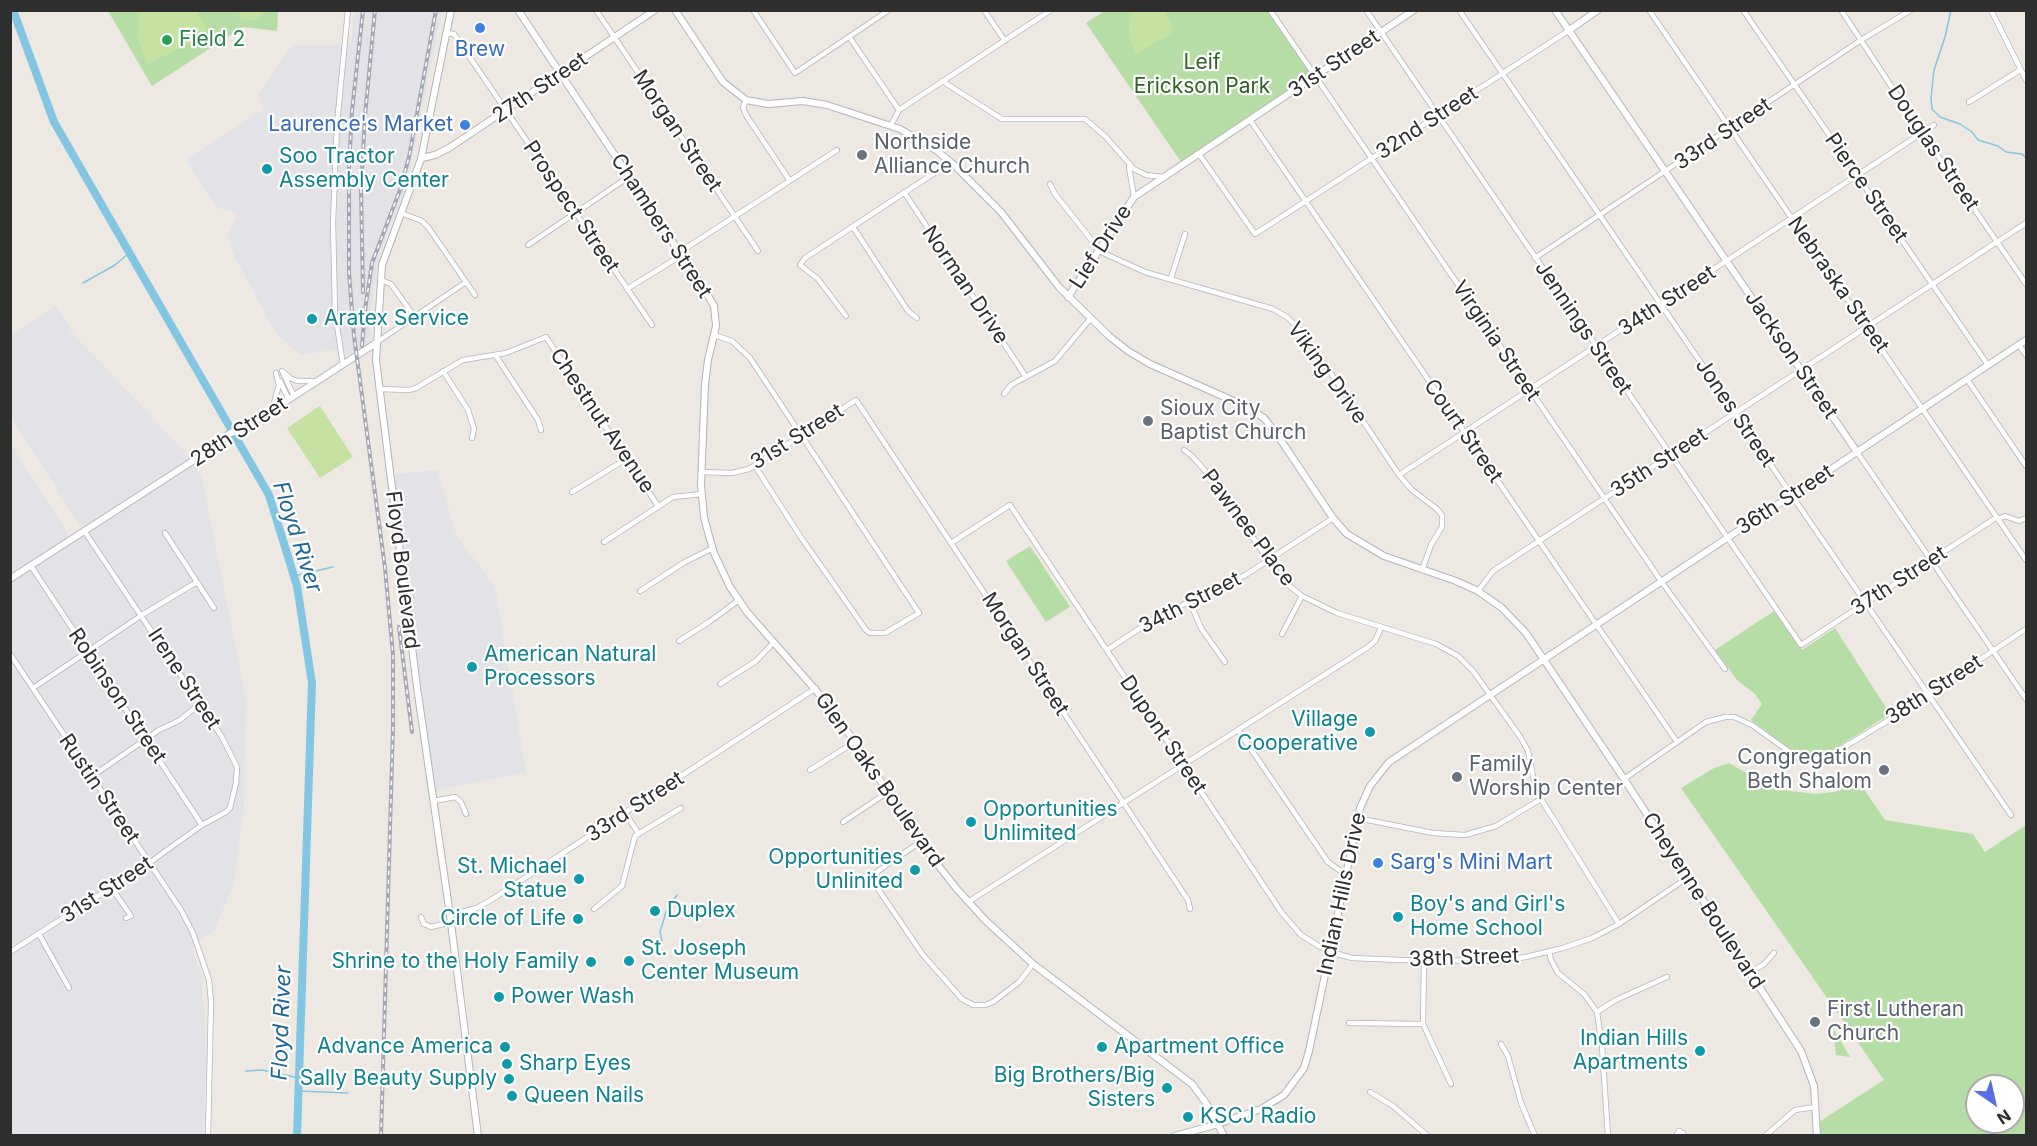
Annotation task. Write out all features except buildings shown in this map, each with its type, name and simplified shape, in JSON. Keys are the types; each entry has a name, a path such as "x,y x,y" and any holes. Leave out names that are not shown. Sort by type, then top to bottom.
{"main road":[{"name":"Floyd Boulevard","path":"451,10 422,158 382,265 376,343 379,389 478,1136"},
{"name":"Chambers Street","path":"518,10 714,306 716,318 714,335"},
{"name":"27th Street","path":"422,158 435,155 450,147 655,10"},
{"path":"675,10 723,82 746,100"},
{"name":"31st Street","path":"1134,197 1414,10"},
{"name":"Jackson Street","path":"1555,10 1857,452"},
{"name":"32nd Street","path":"1568,31 1598,10"},
{"name":"Cheyenne Boulevard","path":"746,100 768,104 803,101 827,105 891,125 920,139 951,162 1001,212 1068,297 1128,351 1150,364 1257,412 1276,433 1333,518 1347,534 1384,556 1478,591 1502,608 1543,659 1801,1050 1814,1086 1816,1136"},
{"name":"Lief Drive","path":"1068,297 1134,197"},
{"name":"Glen Oaks Boulevard","path":"714,335 705,384 702,494 704,517 713,548 730,587 774,642 816,688 855,742 920,842 968,902 1033,964 1192,1084 1206,1103 1224,1136"},
{"name":"36th Street","path":"1543,659 2026,340"},
{"name":"28th Street","path":"10,579 202,455 229,434 257,420 376,343"},
{"name":"Indian Hills Drive","path":"1175,1136 1261,1109 1284,1095 1294,1084 1304,1068 1309,1051 1357,818 1370,786 1392,759 1543,659"}],"street":[{"path":"343,365 335,312 333,222 338,124 348,10"},
{"name":"Morgan Street","path":"596,10 758,251"},
{"path":"753,10 795,73 889,10"},
{"path":"984,10 1005,40"},
{"path":"891,125 899,110 1051,10"},
{"name":"Virginia Street","path":"1269,10 1661,581 1725,669"},
{"name":"Jennings Street","path":"1366,10 1437,117 1801,645"},
{"name":"Jones Street","path":"1459,10 2012,815"},
{"name":"Nebraska Street","path":"1649,10 2026,561"},
{"name":"Pierce Street","path":"1743,10 1988,365"},
{"name":"Douglas Street","path":"1841,10 2026,284"},
{"name":"33rd Street","path":"1535,258 1861,40 1911,10"},
{"path":"1990,10 2026,81"},
{"name":"32nd Street","path":"1199,154 1255,234 1568,31"},
{"name":"Prospect Street","path":"447,33 454,34 652,325"},
{"path":"850,38 899,110"},
{"path":"1969,102 2020,70"},
{"path":"942,81 1002,118 1085,119 1106,136 1134,169 1146,175 1163,177"},
{"path":"746,100 743,107 746,115 789,181"},
{"name":"Court Street","path":"1250,120 1677,742"},
{"name":"34th Street","path":"1399,475 1934,125"},
{"path":"627,289 837,150"},
{"path":"846,316 818,279 800,265 805,258 951,162"},
{"path":"1128,164 1134,197"},
{"path":"528,245 630,176"},
{"name":"Viking Drive","path":"1050,184 1055,194 1098,250 1136,268 1273,309 1287,316 1337,382 1399,475 1412,490 1442,515 1442,527 1431,545 1422,570"},
{"name":"Norman Drive","path":"904,192 1026,377"},
{"path":"402,213 429,226 475,295"},
{"name":"35th Street","path":"1478,591 1493,571 2026,223"},
{"path":"853,227 908,311 917,318"},
{"path":"1171,278 1185,234"},
{"path":"381,280 391,284 414,316"},
{"name":"28th Street","path":"376,343 466,282"},
{"path":"1004,394 1011,385 1055,361 1090,319"},
{"path":"714,335 732,341 743,349 919,612 885,633 870,633 866,630 755,466"},
{"name":"Chestnut Avenue","path":"496,356 546,337 658,506"},
{"path":"2019,345 2026,355"},
{"path":"379,389 409,390 469,358 496,356 538,420 541,430"},
{"path":"292,398 282,371 297,381 317,381"},
{"path":"443,371 468,410 474,429 472,438"},
{"path":"272,410 279,385 276,373 292,398"},
{"path":"1967,379 2026,466"},
{"name":"Morgan Street","path":"856,400 1188,900 1190,909"},
{"name":"31st Street","path":"702,472 740,472 755,466 856,400"},
{"name":"Pawnee Place","path":"1184,450 1215,482 1268,561 1288,585 1302,596 1337,613 1436,644 1473,671 1521,738 1528,751 1534,781 1541,799 1619,924"},
{"name":"Jackson Street","path":"1857,452 2026,699"},
{"path":"572,492 626,459"},
{"path":"604,542 673,497 702,494"},
{"name":"Dupont Street","path":"951,543 1010,504 1291,925 1306,939 1329,952"},
{"path":"1998,518 2005,516 2019,521 2026,518"},
{"name":"34th Street","path":"1107,650 1161,615 1232,582 1268,561 1333,518"},
{"name":"37th Street","path":"1801,645 1998,518"},
{"name":"Irene Street","path":"85,532 192,690 230,750 237,767 230,808 221,816 202,825"},
{"path":"165,533 214,608"},
{"path":"640,591 685,562 713,548"},
{"name":"Robinson Street","path":"31,566 202,825"},
{"path":"33,688 142,615 197,582"},
{"path":"1282,634 1302,596"},
{"path":"679,641 739,600"},
{"path":"1190,602 1201,627 1225,662"},
{"path":"968,902 1368,647 1375,641 1381,628"},
{"name":"38th Street","path":"1677,742 1706,722 1725,717 1744,721 1802,759 1826,758 2026,629"},
{"path":"720,684 756,661 774,642"},
{"name":"Rustin Street","path":"10,654 181,910 193,933 209,980 211,1002 208,1136"},
{"name":"33rd Street","path":"421,917 424,924 431,927 491,900 816,688"},
{"path":"91,777 159,730 180,720 196,707 198,702"},
{"path":"1238,730 1328,862 1345,872"},
{"path":"810,770 855,742"},
{"path":"1624,780 1677,742"},
{"path":"843,822 888,792"},
{"path":"433,801 455,797 466,814"},
{"path":"1357,818 1433,833 1465,835 1496,826 1541,799"},
{"path":"594,909 622,886 635,836 681,808"},
{"path":"625,813 639,834"},
{"name":"31st Street","path":"10,952 149,863 202,825"},
{"path":"920,842 878,871 875,875 876,886 923,955 962,999 973,1005 993,1002 1019,982 1033,964"},
{"name":"38th Street","path":"1329,952 1352,958 1498,961 1549,951 1592,938 1619,924 1687,878"},
{"path":"111,887 131,916 126,918"},
{"path":"39,934 69,988"},
{"path":"1549,951 1558,973 1584,994 1597,1012 1602,1046 1608,1136"},
{"path":"1750,974 1774,953"},
{"path":"1424,960 1423,1024 1451,1084"},
{"path":"1597,1012 1616,1000 1667,977"},
{"path":"1349,1023 1423,1024"},
{"path":"1501,1044 1508,1056 1521,1103 1534,1136"},
{"path":"1370,1092 1393,1106 1428,1136"},
{"path":"1765,1136 1795,1110 1816,1107"},
{"path":"1676,1136 1677,1132 1681,1131 1684,1136"}],"shaded area":[{"path":"354,11 442,11 407,183 381,251 370,322 371,343 346,356 344,348 301,355 276,334 236,259 227,236 238,214 216,207 186,159 263,110 259,94 292,45 351,45"},
{"path":"56,306 74,335 191,458 202,478 246,699 244,809 234,883 215,929 192,948 201,976 204,1008 206,1066 203,1135 11,1135 11,444 70,537 82,529 11,417 11,335"},
{"path":"437,470 457,537 495,586 526,772 428,792 386,475"}],"green space":[{"name":"Field 2","path":"195,10 207,29 205,36 147,64 137,36 140,11"},
{"path":"239,10 266,11 257,19 250,20 240,19"},
{"path":"108,11 278,11 277,31 243,27 152,86"},
{"name":"Leif Erickson Park","path":"1104,11 1270,11 1315,78 1183,165 1086,23"},
{"path":"1133,11 1164,11 1173,28 1172,33 1136,54 1129,34 1129,21"},
{"path":"320,406 353,457 320,478 287,428"},
{"path":"1030,546 1070,607 1046,622 1006,561"},
{"path":"1774,611 1802,650 1835,628 1890,714 1828,753 1807,758 1797,754 1751,720 1762,704 1755,694 1737,680 1715,650"},
{"path":"1729,763 1761,781 1784,790 1815,794 1835,792 1857,779 1885,820 1973,834 1985,852 2026,825 2026,1135 1819,1135 1819,1122 1884,1080 1681,788 1714,768"},
{"path":"1833,1031 1835,1031 1850,1057 1836,1055"}],"waterway":[{"name":"Floyd River","path":"13,10 54,122 269,495 297,586 312,683 297,1136"},
{"path":"1951,10 1934,70 1932,109 1940,117 1960,124 1972,132 1978,140 1998,146 2006,152 2022,154 2026,158"},
{"path":"83,283 115,265 128,254"},
{"path":"294,576 333,567"},
{"path":"662,941 660,932 666,912 677,895"},
{"path":"246,1071 262,1070 299,1078"},
{"path":"298,1091 348,1093"}],"railway":[{"path":"363,10 352,111 349,168 349,272 354,336 385,568 393,655 381,1136"},
{"path":"363,292 361,190 375,10"},
{"path":"362,346 372,263 400,190 409,157 436,10"},
{"path":"399,627 412,732"}],"place":[{"name":"Brew","path":"480,28"},
{"name":"Field 2","path":"167,40"},
{"name":"Laurence's Market","path":"465,125"},
{"name":"Northside Alliance Church","path":"862,155"},
{"name":"Soo Tractor Assembly Center","path":"267,169"},
{"name":"Aratex Service","path":"312,319"},
{"name":"Sioux City Baptist Church","path":"1148,421"},
{"name":"American Natural Processors","path":"472,667"},
{"name":"Village Cooperative","path":"1370,732"},
{"name":"Congregation Beth Shalom","path":"1884,770"},
{"name":"Family Worship Center","path":"1457,777"},
{"name":"Opportunities Unlimited","path":"971,822"},
{"name":"Sarg's Mini Mart","path":"1378,863"},
{"name":"Opportunities Unlinited","path":"915,870"},
{"name":"St. Michael Statue","path":"579,879"},
{"name":"Duplex","path":"655,911"},
{"name":"Boy's and Girl's Home School","path":"1398,917"},
{"name":"Circle of Life","path":"578,919"},
{"name":"St. Joseph Center Museum","path":"629,961"},
{"name":"Shrine to the Holy Family","path":"591,962"},
{"name":"Power Wash","path":"499,997"},
{"name":"First Lutheran Church","path":"1815,1022"},
{"name":"Advance America","path":"505,1047"},
{"name":"Apartment Office","path":"1102,1047"},
{"name":"Indian Hills Apartments","path":"1700,1051"},
{"name":"Sharp Eyes","path":"507,1064"},
{"name":"Sally Beauty Supply","path":"509,1079"},
{"name":"Big Brothers/Big Sisters","path":"1167,1088"},
{"name":"Queen Nails","path":"512,1096"},
{"name":"KSCJ Radio","path":"1188,1117"}]}
